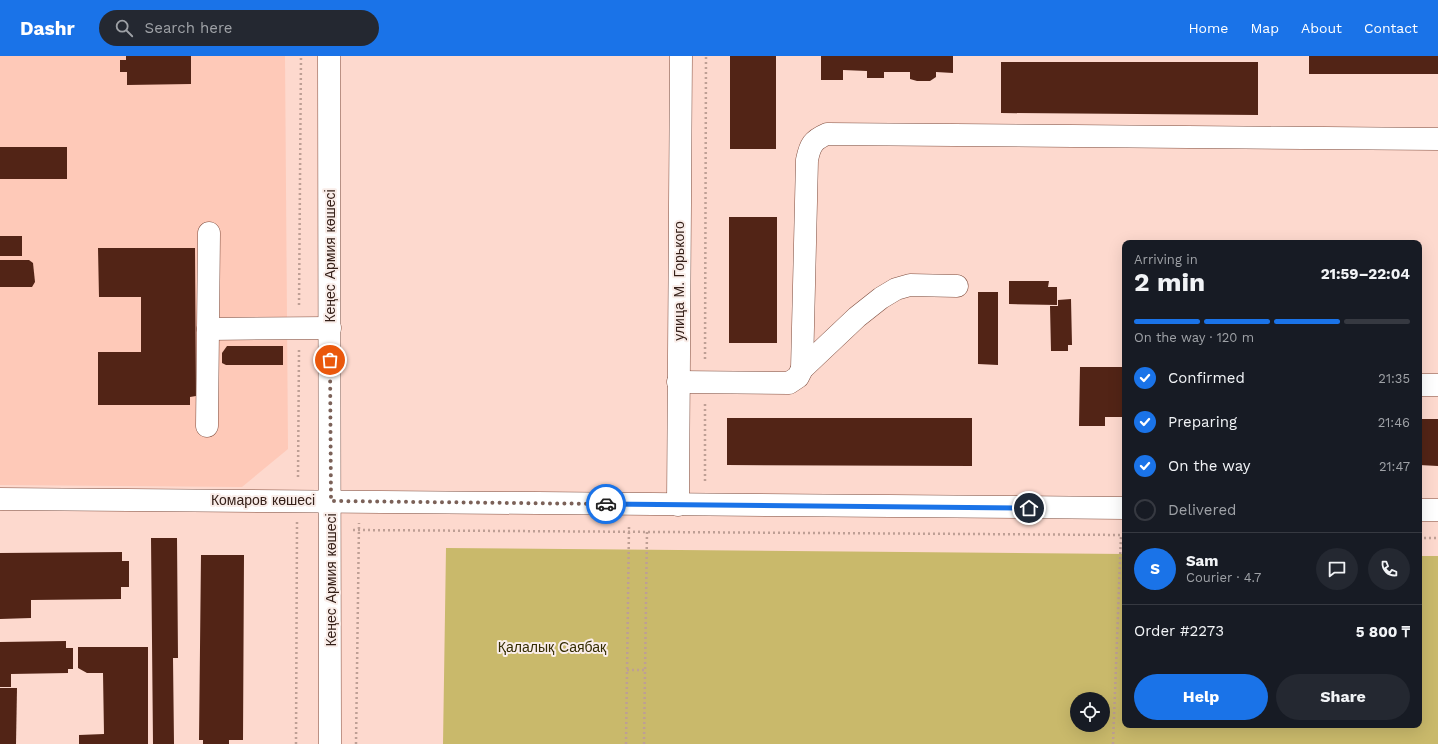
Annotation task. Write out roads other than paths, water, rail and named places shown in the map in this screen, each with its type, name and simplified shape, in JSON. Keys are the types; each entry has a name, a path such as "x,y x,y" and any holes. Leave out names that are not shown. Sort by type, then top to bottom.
{"street":[{"name":"Кеңес Армия көшесі","path":"329,56 331,501 330,744"},
{"name":"улица М. Горького","path":"678,505 681,56"},
{"path":"802,369 807,160 809,148 817,139 827,134 1438,139"},
{"path":"207,426 209,233"},
{"path":"678,382 789,383 798,377 802,369 857,317 881,298 896,289 910,286 957,286"},
{"path":"208,329 330,328"},
{"path":"1422,385 1438,385"},
{"name":"Комаров көшесі","path":"0,499 298,500 638,505 1122,508"},
{"path":"1422,510 1438,510"}],"park label":[{"name":"Қалалық Саябақ","path":"552,647"}]}
